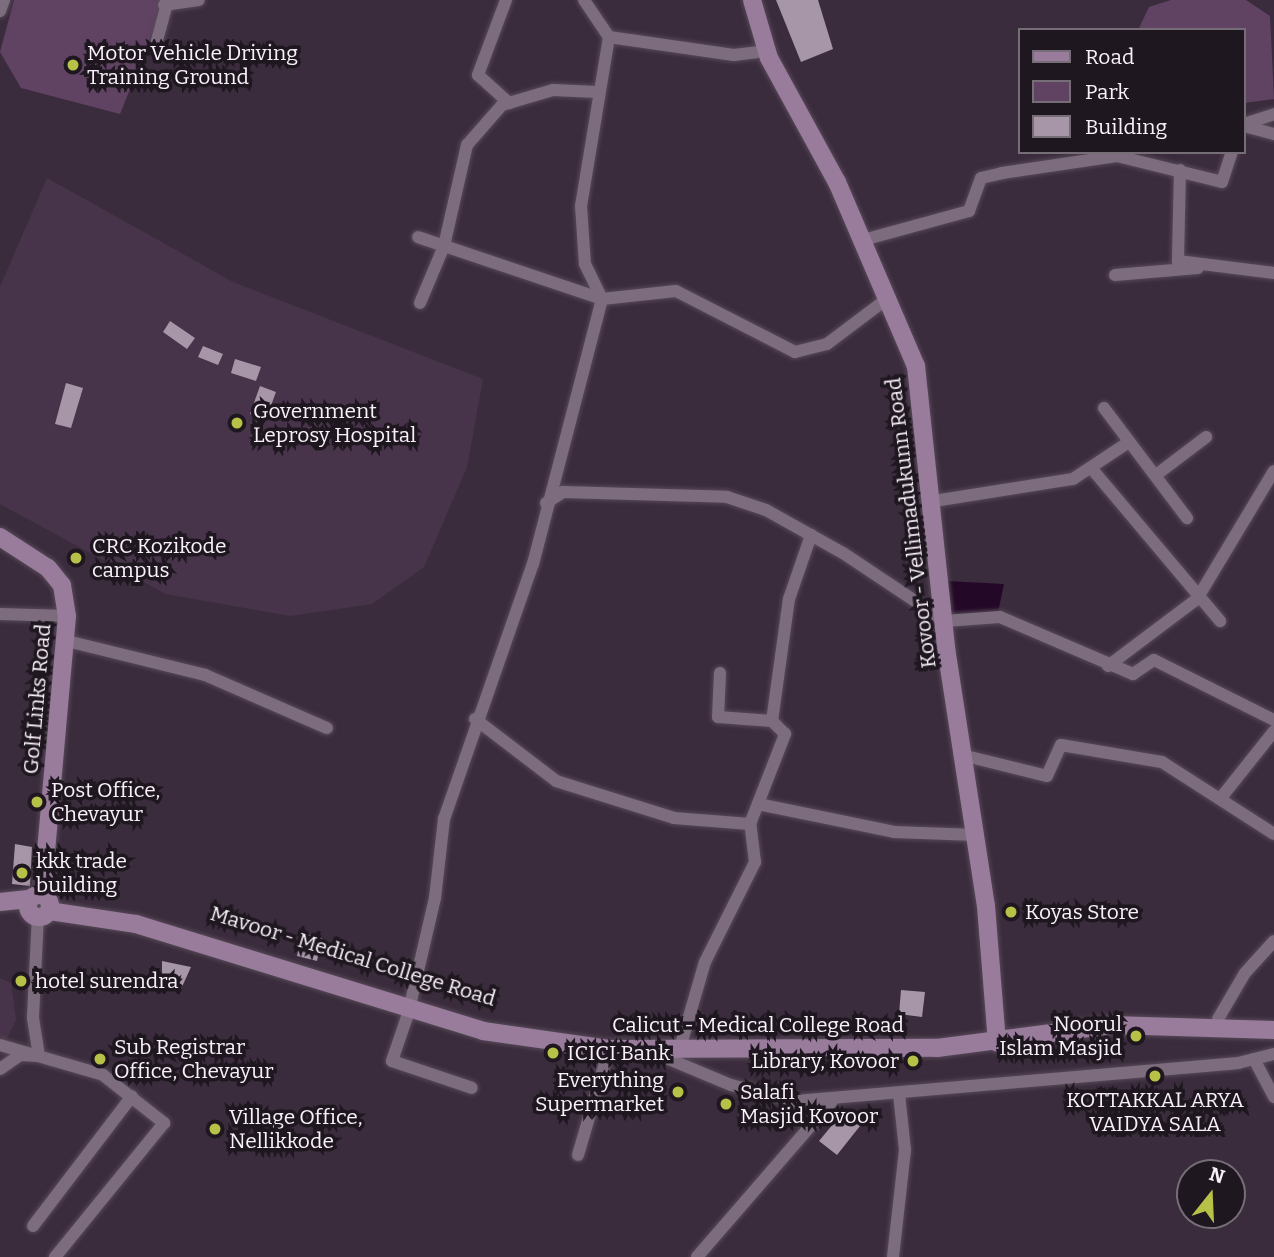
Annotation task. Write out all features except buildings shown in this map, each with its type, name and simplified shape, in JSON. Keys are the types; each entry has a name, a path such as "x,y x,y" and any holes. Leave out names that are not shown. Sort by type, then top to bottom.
{"main road":[{"name":"Kovoor - Vellimadukunn Road","path":"751,0 768,51 863,240 888,298 921,388 945,621 976,835 996,1037"},
{"name":"Golf Links Road","path":"0,537 48,568 62,585 67,616 67,641 39,905"},
{"path":"0,902 39,905"},
{"path":"0,910 39,905"},
{"name":"Mavoor - Medical College Road","path":"39,905 139,914 410,1006 515,1027 639,1046 682,1041 996,1037 1048,1030 1111,1015 1274,1019"},
{"name":"Calicut - Medical College Road","path":"410,1006 513,1037 610,1049 996,1037"},
{"path":"1048,1030 1112,1025 1274,1030"}],"street":[{"path":"0,11 4,0"},
{"path":"156,44 166,2 199,0"},
{"path":"506,0 478,75 509,103"},
{"path":"472,1088 392,1061 410,1006 435,898 444,819 475,719 518,611 602,299 585,264 581,206 597,92 609,37 584,0"},
{"path":"609,37 734,55 768,51"},
{"path":"420,303 444,246 467,145 509,103 553,90 597,92"},
{"path":"1246,124 1274,114"},
{"path":"1246,126 1274,134"},
{"path":"863,240 969,211 981,178 1002,173 1117,156 1222,182 1231,154"},
{"path":"1180,170 1178,261 1274,273"},
{"path":"418,237 602,299 676,290 794,352 827,344 888,298"},
{"path":"1115,275 1213,267"},
{"path":"1104,408 1187,519"},
{"path":"1156,475 1206,437"},
{"path":"934,501 1073,479 1092,469 1129,442"},
{"path":"1092,469 1197,599 1220,621"},
{"path":"1108,666 1197,599 1274,471"},
{"path":"546,503 563,492 727,497 811,535 945,621 1000,617 1108,666 1138,674 1154,660 1274,720"},
{"path":"772,721 789,599 811,535"},
{"path":"0,614 67,616"},
{"path":"67,641 205,675 327,728"},
{"path":"682,1041 705,962 755,862 750,824 785,734 772,721 718,717 720,673"},
{"path":"475,719 556,781 674,818 750,824"},
{"path":"1220,799 1274,731"},
{"path":"966,756 1047,776 1061,746 1162,762 1274,834"},
{"path":"758,804 894,832 976,835"},
{"path":"39,905 33,1017 39,1056"},
{"path":"1218,1019 1245,973 1274,942"},
{"path":"0,1045 103,1075 164,1123 55,1257"},
{"path":"639,1046 731,1085 796,1101 832,1101 1254,1059 1274,1054"},
{"path":"578,1155 610,1049"},
{"path":"0,1069 20,1055 39,1056"},
{"path":"1254,1059 1274,1097"},
{"path":"893,1257 905,1150 899,1094"},
{"path":"33,1226 132,1096"},
{"path":"697,1257 832,1101"}],"shaded area":[{"name":"Government Leprosy Hospital","path":"47,178 233,282 483,379 467,467 424,567 372,604 290,616 166,594 0,504 0,287"},
{"path":"947,581 1004,584 997,617 954,623"},
{"path":"0,978 11,983 16,1020 6,1040 0,1039"}],"green space":[{"name":"Motor Vehicle Driving Training Ground","path":"14,0 166,0 120,114 21,88 0,52"},
{"path":"1171,0 1246,0 1270,16 1274,99 1246,103 1246,28 1139,28 1149,7"}],"place":[{"name":"Motor Vehicle Driving Training Ground","path":"73,65"},
{"name":"Government Leprosy Hospital","path":"237,423"},
{"name":"CRC Kozikode campus","path":"76,558"},
{"name":"Post Office, Chevayur","path":"37,802"},
{"name":"kkk trade building","path":"22,873"},
{"name":"Koyas Store","path":"1011,912"},
{"name":"hotel surendra","path":"21,981"},
{"name":"Noorul Islam Masjid","path":"1136,1036"},
{"name":"ICICI Bank","path":"553,1053"},
{"name":"Sub Registrar Office, Chevayur","path":"100,1059"},
{"name":"Library, Kovoor","path":"913,1061"},
{"name":"KOTTAKKAL ARYA VAIDYA SALA","path":"1155,1076"},
{"name":"Everything Supermarket","path":"678,1092"},
{"name":"Salafi Masjid Kovoor","path":"726,1104"},
{"name":"Village Office, Nellikkode","path":"215,1129"}]}
